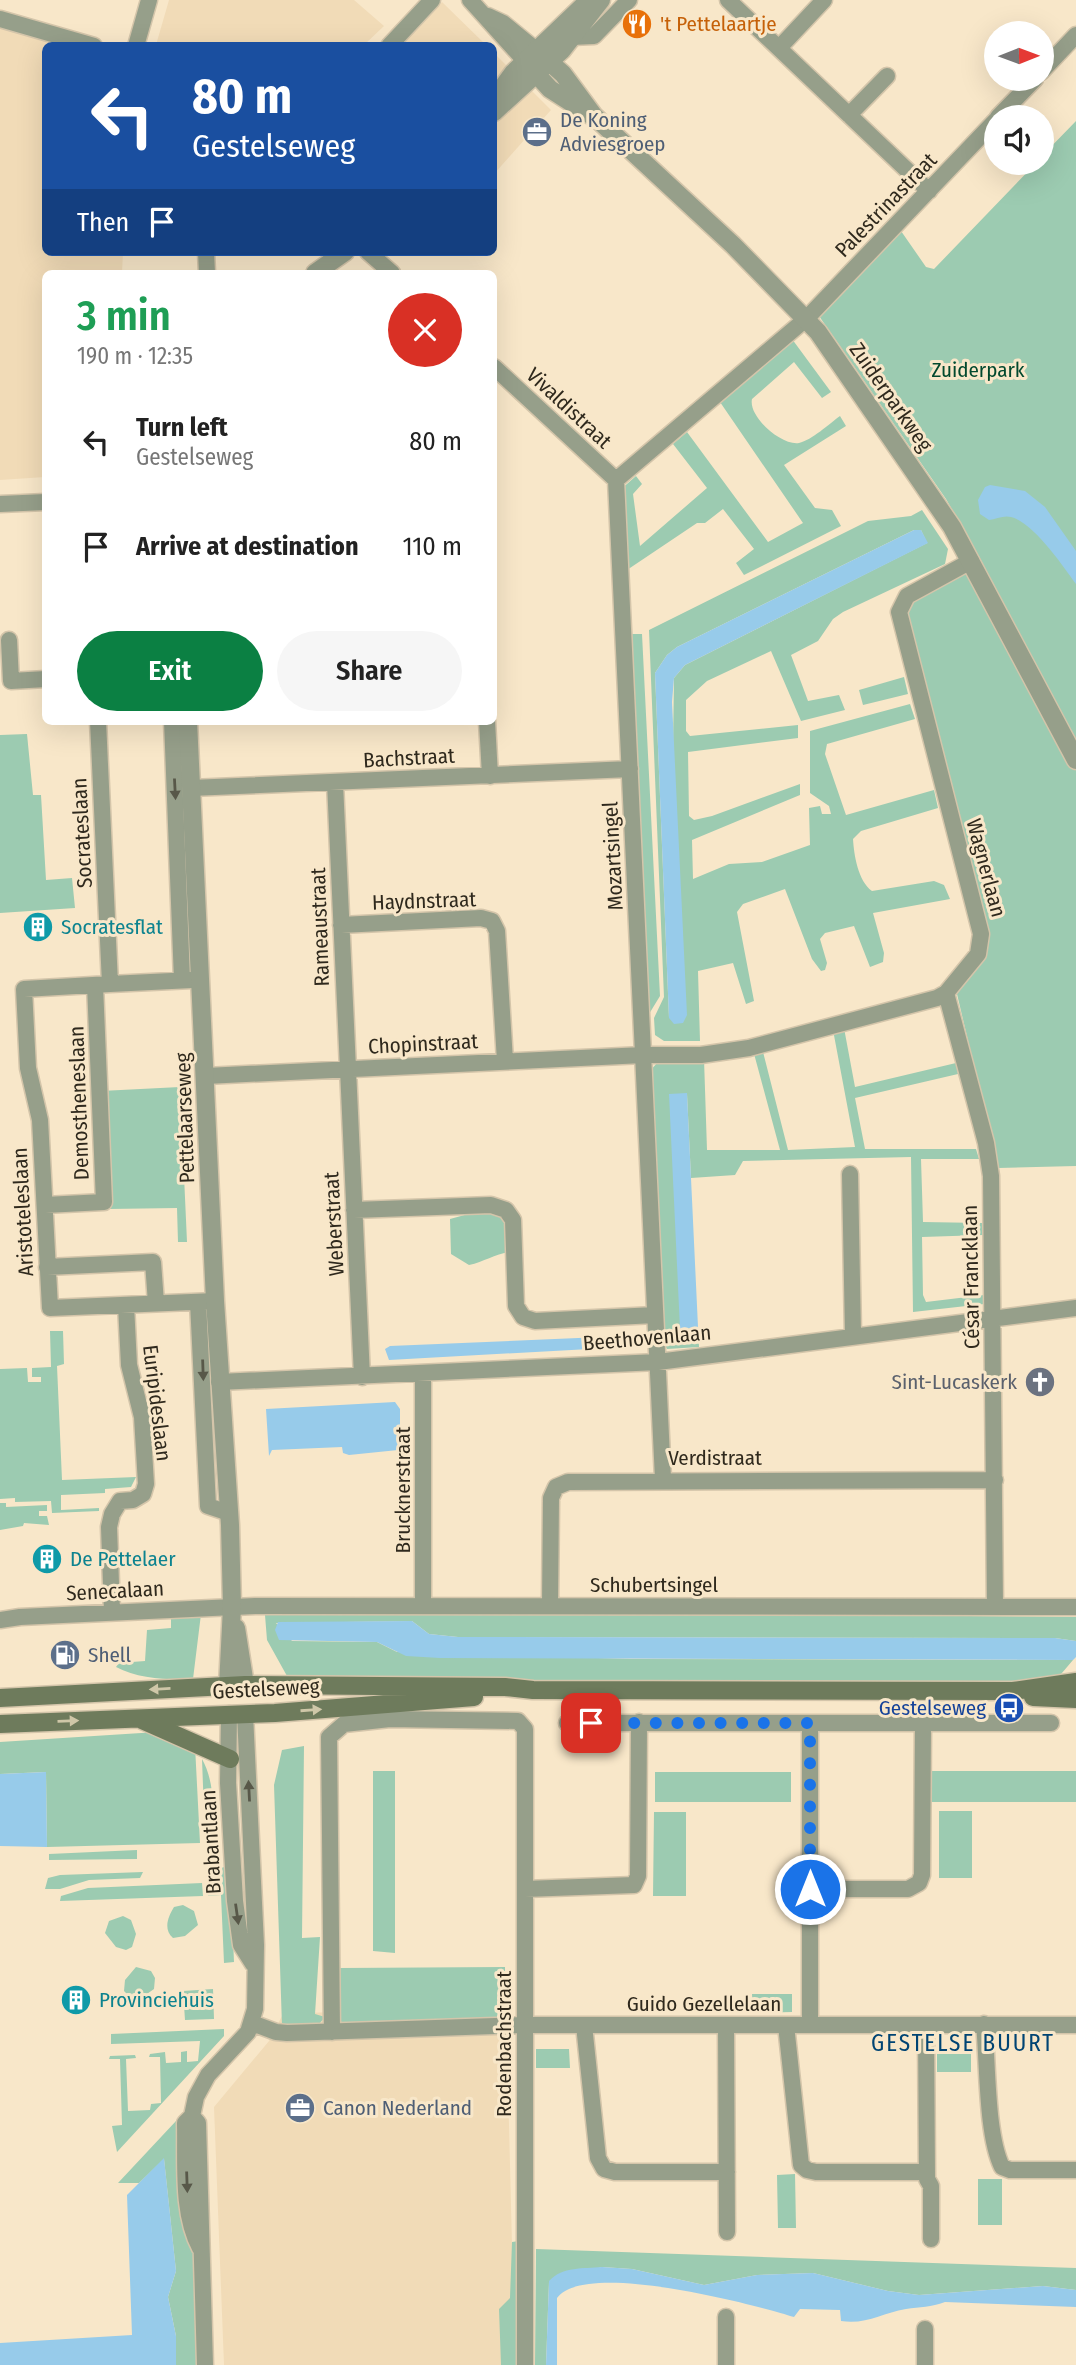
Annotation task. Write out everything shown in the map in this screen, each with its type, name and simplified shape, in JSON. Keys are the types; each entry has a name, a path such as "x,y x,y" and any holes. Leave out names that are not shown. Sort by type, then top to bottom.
{"main road":[{"name":"Gestelseweg","path":"0,1698 236,1686 1013,1691 1076,1682"},
{"path":"236,1686 237,1714"},
{"name":"Gestelseweg","path":"0,1724 237,1714 506,1696 533,1690"},
{"name":"Gestelseweg","path":"1013,1691 1028,1697 1076,1699"},
{"path":"135,1718 230,1759"}],"street":[{"path":"137,42 149,0"},
{"path":"393,42 432,0"},
{"name":"Zuiderparkweg","path":"470,0 537,62 550,89 584,113 594,116 807,318 952,527 1076,760"},
{"path":"497,109 589,0"},
{"path":"497,96 571,37 600,0"},
{"path":"571,37 594,36 629,0"},
{"path":"728,0 929,191"},
{"path":"779,48 824,0"},
{"path":"0,19 80,42"},
{"path":"1054,58 1076,35"},
{"path":"849,115 887,76"},
{"name":"Palestrinastraat","path":"1010,105 1024,91"},
{"name":"Palestrinastraat","path":"807,318 984,133"},
{"path":"319,270 339,256"},
{"path":"335,270 349,256"},
{"path":"373,256 389,270"},
{"path":"616,480 807,318"},
{"name":"Vivaldistraat","path":"497,370 616,480"},
{"name":"Mozartsingel","path":"616,480 663,1479"},
{"path":"0,504 42,502"},
{"name":"Wagnerlaan","path":"946,993 978,954 982,941 899,612 907,596 971,561"},
{"path":"9,640 11,681 42,679"},
{"name":"Socrateslaan","path":"99,725 103,984"},
{"name":"Pettelaarseweg","path":"172,725 191,980 206,1076 208,1506 229,1513"},
{"name":"Pettelaarseweg","path":"188,725 191,788 191,980"},
{"path":"487,725 489,776"},
{"name":"Bachstraat","path":"191,788 630,769"},
{"name":"Rameaustraat","path":"335,783 348,1069"},
{"name":"Haydnstraat","path":"341,925 481,918 492,920 498,931 505,1061"},
{"path":"103,984 191,980"},
{"name":"Aristoteleslaan","path":"103,984 24,989 28,1068 40,1120 50,1308 126,1305"},
{"name":"Demostheneslaan","path":"45,1205 104,1202 103,984"},
{"path":"643,1055 701,1055 748,1048 946,993"},
{"name":"César Francklaan","path":"946,993 986,1143 991,1176 995,1607"},
{"name":"Chopinstraat","path":"206,1076 643,1055"},
{"name":"Weberstraat","path":"348,1069 362,1377"},
{"path":"850,1174 853,1335"},
{"path":"354,1210 491,1206 506,1209 513,1220 516,1306 523,1317 535,1321 655,1315"},
{"path":"47,1267 153,1262 156,1303"},
{"path":"126,1305 206,1302"},
{"name":"Pettelaarseweg","path":"206,1302 219,1382 229,1513 236,1686"},
{"name":"Euripideslaan","path":"112,1612 109,1527 111,1514 120,1501 133,1500 143,1494 146,1484 142,1418 129,1366 126,1305"},
{"name":"Beethovenlaan","path":"219,1382 658,1362 1076,1308"},
{"name":"Brucknerstraat","path":"423,1373 424,1606"},
{"name":"Verdistraat","path":"551,1606 551,1498 556,1487 568,1482 663,1479 995,1480"},
{"name":"Senecalaan","path":"0,1620 232,1607"},
{"name":"Schubertsingel","path":"232,1607 1076,1607"},
{"name":"Brabantlaan","path":"237,1714 228,1783 235,1901 241,1945 253,1964"},
{"name":"Brabantlaan","path":"237,1714 256,1945 253,1964 255,2009 252,2023"},
{"name":"Rodenbachstraat","path":"332,2032 329,1737 344,1724 390,1719 511,1719 523,1724 525,2365"},
{"path":"567,1723 1051,1723"},
{"path":"525,1889 634,1885 638,1876 639,1723"},
{"path":"810,1723 810,2025"},
{"path":"810,1889 908,1889 919,1884 922,1875 923,1723"},
{"path":"205,2365 200,2248 195,2239 188,2203 185,2123 192,2116 199,2089 248,2032 252,2023"},
{"name":"Guido Gezellelaan","path":"252,2023 276,2032 525,2025 1076,2025"},
{"path":"984,2024 993,2129 997,2157 1002,2167 1010,2170 1076,2170"},
{"path":"584,2025 598,2158 604,2169 615,2172 727,2172"},
{"path":"726,2025 727,2232"},
{"path":"786,2025 800,2165 816,2172 926,2172"},
{"path":"926,2025 926,2172 931,2186 931,2239"},
{"path":"726,2317 726,2365"},
{"path":"925,2329 925,2365"}],"shaded area":[{"path":"169,0 354,0 384,26 367,42 157,42"},
{"path":"442,2 483,42 405,42"},
{"path":"0,27 49,42 42,42 42,256 123,256 122,270 42,270 42,477 0,480"},
{"path":"497,56 551,110 497,171"},
{"path":"506,2005 515,2365 224,2365 214,2107 269,2041 283,2014"}],"green space":[{"name":"Zuiderpark","path":"1076,121 1076,1166 998,1168 957,994 982,957 987,929 905,615 913,600 983,564 946,499 819,316 901,231 926,267 934,269 1024,175 1054,175 1054,144"},
{"path":"792,339 831,392 822,398 794,362 752,399 752,406 755,414 768,429 792,443 809,439 840,416 846,426 784,465 815,508 832,510 841,526 744,575 736,563 754,549 723,509 705,523 697,523 624,572 619,491 636,476 642,484 633,494 640,546 707,488 673,444 687,432 768,542 803,523 720,402"},
{"path":"922,510 948,549 945,564 843,612 833,619 818,641 791,655 808,701 839,695 845,710 801,721 771,651 707,681 686,700 686,731 690,736 798,725 798,738 688,752 689,816 694,820 800,784 800,795 692,840 693,879 729,864 762,862 810,845 809,808 820,806 822,814 831,814 829,806 810,793 810,731 910,704 915,719 827,744 825,754 846,815 934,790 938,808 861,831 853,839 854,852 863,881 872,891 934,881 944,885 950,899 873,913 884,953 883,962 870,967 854,926 825,933 820,939 827,963 825,970 821,971 812,959 785,889 743,904 737,912 754,1001 746,1004 733,963 698,971 700,1041 664,1041 655,1035 654,1018 664,997 649,630 868,521 911,516","holes":["914,530 921,530 927,543 685,665 674,678 669,1018 655,673 667,655 677,647"]},
{"path":"631,634 642,634 660,996 649,1014"},
{"path":"904,677 908,694 863,705 859,690"},
{"path":"27,734 33,795 41,795 46,880 72,878 75,908 0,913 0,735"},
{"path":"844,1028 855,1087 956,1063 958,1074 855,1098 865,1149 976,1149 979,1159 921,1159 923,1222 982,1223 983,1235 922,1237 923,1295 926,1302 984,1295 984,1304 913,1312 911,1157 743,1161 735,1175 691,1178 687,1094 680,1329 698,1327 699,1347 667,1349 662,1339 648,1073 658,1062 704,1059 707,1150 780,1150 753,1050 762,1048 788,1150 855,1147 833,1030"},
{"path":"180,1087 187,1242 178,1242 177,1208 109,1209 101,1091"},
{"path":"483,1210 506,1214 510,1252 469,1265 451,1254 450,1219"},
{"path":"50,1331 63,1331 64,1364 57,1366 62,1480 136,1477 131,1487 105,1489 105,1493 61,1495 61,1510 99,1508 99,1511 52,1513 51,1501 15,1502 15,1498 0,1499 0,1369 27,1368 28,1382 41,1382 41,1377 32,1377 32,1368 51,1367"},
{"path":"0,1503 6,1503 6,1507 47,1505 47,1511 39,1511 39,1516 47,1516 49,1525 24,1523 23,1526 0,1530"},
{"path":"534,1612 1076,1617 1076,1641 1055,1638 458,1637 429,1634 412,1621 276,1623 292,1641 377,1642 397,1652 631,1659 1073,1660 1056,1680 1046,1681 480,1682 287,1676 267,1640 265,1615"},
{"path":"201,1614 193,1679 143,1676 116,1667 119,1663 145,1661 147,1630 171,1628 171,1616"},
{"path":"157,1732 195,1746 200,1843 47,1847 46,1772 0,1774 0,1742"},
{"path":"304,1746 302,1938 320,1937 315,2014 325,2017 319,2024 282,2026 274,1785 282,1750"},
{"path":"202,1759 209,1777 212,1799 211,1820 205,1839"},
{"path":"373,1771 395,1771 395,1953 373,1951"},
{"path":"928,1771 1076,1771 1076,1802 928,1802"},
{"path":"655,1772 791,1772 791,1802 655,1802"},
{"path":"939,1811 972,1811 972,1878 939,1878"},
{"path":"654,1812 686,1812 686,1896 653,1896"},
{"path":"137,1850 137,1859 49,1860 49,1854"},
{"path":"227,1867 230,1870 234,1962 224,1963 221,1895 208,1896 207,1882 214,1882 213,1868"},
{"path":"143,1872 140,1878 89,1880 60,1889 45,1889 48,1878 60,1875"},
{"path":"202,1883 203,1896 60,1901 61,1896 88,1888"},
{"path":"183,1905 194,1911 198,1925 185,1936 173,1938 168,1931 168,1919 174,1907"},
{"path":"123,1916 131,1920 136,1934 132,1947 126,1950 116,1947 105,1933 109,1921"},
{"path":"136,1967 151,1971 155,1978 154,1989 144,1996 129,1996 124,1991 125,1980"},
{"path":"505,1967 505,2017 341,2027 340,1968"},
{"path":"213,1989 214,2019 185,2020 183,1991"},
{"path":"752,1994 792,1994 792,2012 753,2013"},
{"path":"224,2029 224,2036 117,2152 112,2126 122,2125 120,2059 109,2059 110,2056 135,2055 136,2058 126,2059 128,2111 150,2110 151,2104 161,2103 160,2057 149,2057 150,2054 165,2052 166,2063 181,2062 181,2052 187,2051 187,2062 198,2061 200,2041 111,2044 111,2034"},
{"path":"536,2049 569,2049 570,2068 536,2068"},
{"path":"937,2054 971,2054 971,2072 937,2072"},
{"path":"176,2121 181,2123 193,2242 199,2365 176,2365 176,2336 168,2297 176,2271 164,2159 139,2183 118,2183"},
{"path":"795,2174 796,2228 778,2228 777,2175"},
{"path":"978,2179 1002,2179 1002,2225 978,2225"},
{"path":"519,2241 519,2365 501,2365 499,2309 510,2298 512,2242"},
{"path":"536,2249 1076,2268 1076,2290 1043,2286 919,2295 888,2291 813,2273 757,2275 704,2285 632,2269 602,2267 549,2282 546,2365 535,2365"}],"water":[{"path":"990,485 1025,491 1045,507 1076,551 1076,584 1029,527 1011,517 989,520 980,514 978,500 985,487"},
{"path":"914,530 921,530 928,543 685,665 674,678 672,702 687,1015 683,1023 674,1024 669,1018 655,673 667,655 677,647"},
{"path":"687,1093 698,1327 680,1329 669,1094"},
{"path":"625,1336 628,1344 626,1347 389,1360 385,1349 390,1346"},
{"path":"395,1402 400,1409 398,1450 349,1455 343,1453 342,1447 272,1450 269,1456 266,1409"},
{"path":"412,1621 429,1634 458,1637 1055,1638 1076,1641 1076,1657 1073,1660 440,1658 406,1656 377,1642 279,1640 275,1630 278,1622"},
{"path":"46,1772 47,1847 0,1846 0,1774"},
{"path":"164,2158 176,2271 168,2297 176,2336 176,2365 0,2365 0,2343 132,2335 127,2195"},
{"path":"602,2267 632,2269 704,2285 757,2275 813,2273 888,2291 919,2295 1043,2286 1076,2290 1076,2307 945,2302 850,2322 841,2321 840,2310 800,2309 794,2317 670,2288 600,2283 574,2287 557,2298 557,2365 546,2365 549,2281 567,2271"}],"place":[{"name":"'t Pettelaartje","path":"637,24"},
{"name":"De Koning Adviesgroep","path":"537,132"},
{"name":"Socratesflat","path":"38,927"},
{"name":"Sint-Lucaskerk","path":"1040,1382"},
{"name":"De Pettelaer","path":"47,1559"},
{"name":"Shell","path":"65,1655"},
{"name":"Gestelseweg","path":"1009,1708"},
{"name":"Provinciehuis","path":"76,2000"},
{"name":"Canon Nederland","path":"300,2108"}],"district":[{"name":"GESTELSE BUURT","path":"963,2043"}],"route":[{"path":"591,1723 810,1723 810,1889"}]}
